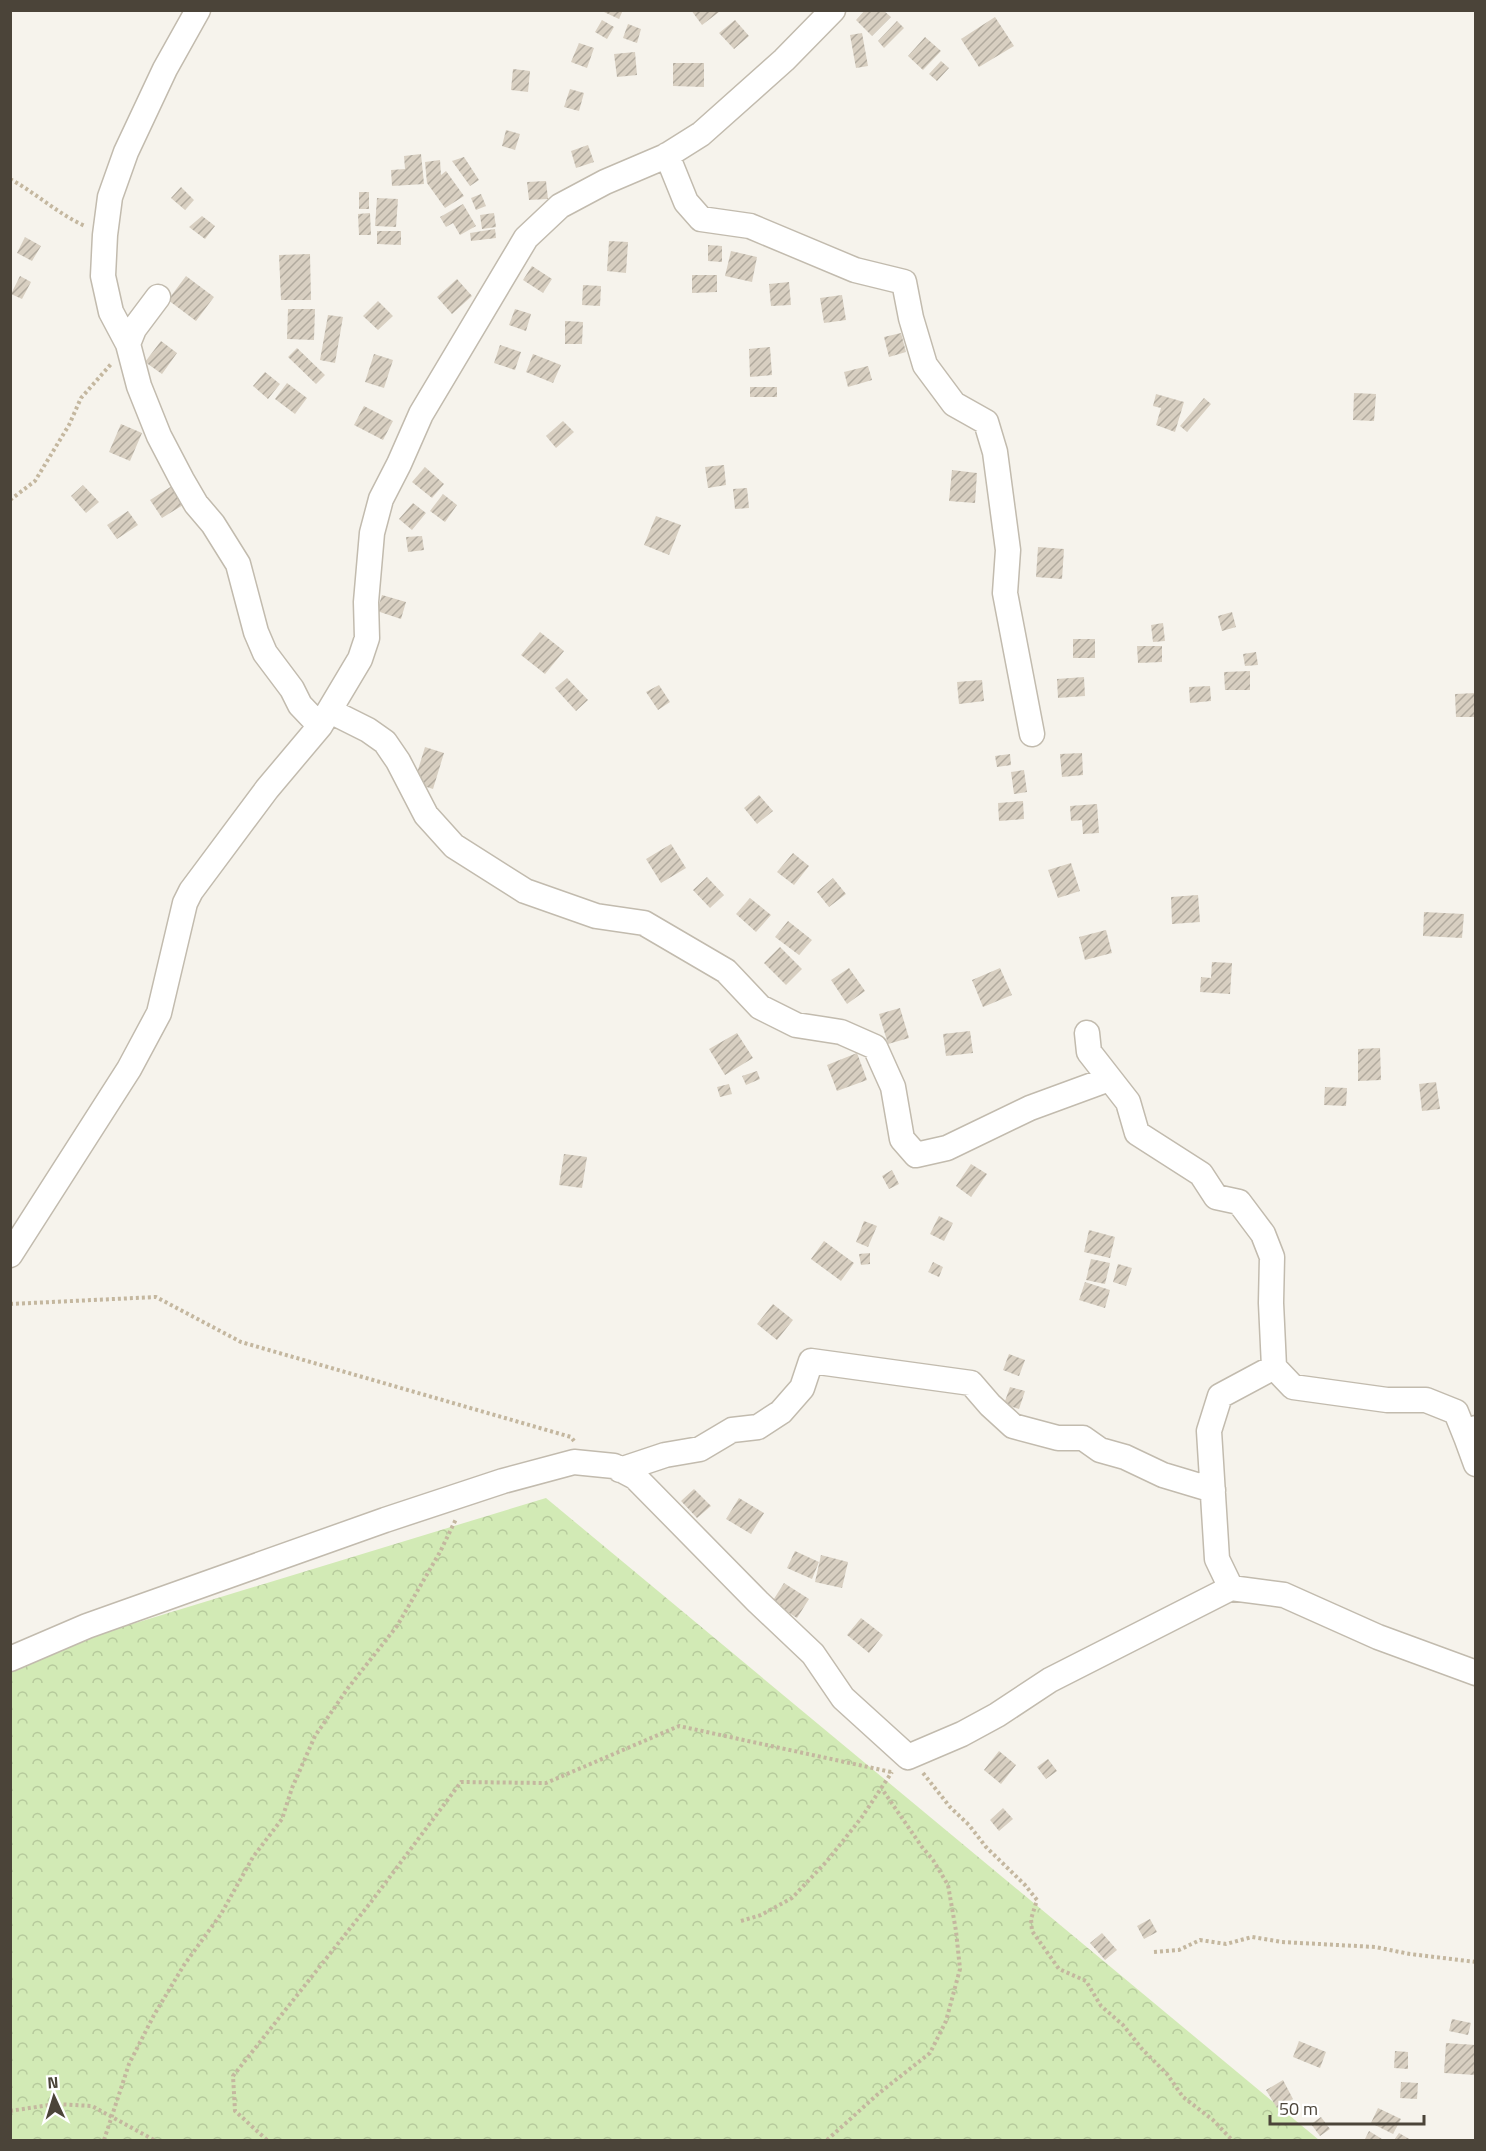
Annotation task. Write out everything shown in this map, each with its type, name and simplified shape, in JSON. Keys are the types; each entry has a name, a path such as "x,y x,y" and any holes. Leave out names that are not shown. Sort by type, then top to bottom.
{"street":[{"path":"198,10 165,69 126,152 110,197 103,276 111,312 128,344 139,386 169,458 196,504 213,524 238,564 256,632 265,653 292,688 300,705 325,719 368,730 385,742 398,761 426,815 454,846 525,891 596,916 644,923 726,971 760,1006 796,1025 841,1032 875,1047 893,1087 902,1139 916,1155 947,1148 1030,1108 1109,1079"},
{"path":"10,1255 129,1069 159,1013 185,903 191,891 267,789 325,719 360,659 367,638 366,602 372,533 381,499 421,414 526,238 560,206 605,182 667,155 701,134 784,60 833,10"},
{"path":"667,155 686,202 702,219 750,226 855,270 904,282 911,318 925,365 954,404 987,422 995,452 1008,550 1005,593 1032,734"},
{"path":"128,344 134,329 158,297"},
{"path":"1086,1033 1089,1052 1128,1102 1137,1133 1201,1174 1216,1197 1239,1202 1263,1234 1272,1257 1270,1303 1274,1367 1293,1387 1387,1400 1426,1400 1456,1412 1470,1431 1476,1464"},
{"path":"609,1467 700,1449 732,1430 758,1427 781,1412 802,1388 811,1361 971,1383 1013,1426 1058,1438 1083,1438 1100,1450 1213,1490"},
{"path":"1231,1588 1217,1560 1209,1431 1220,1396 1274,1367"},
{"path":"10,1659 87,1626 386,1520 503,1481 574,1462 609,1467 635,1477 758,1602 813,1654 843,1698 900,1764 997,1715 1050,1680 1231,1588 1284,1595 1377,1637 1476,1673"}],"path":[{"path":"10,179 32,191 73,221 105,235"},
{"path":"10,500 35,481 69,425 81,398 128,344"},
{"path":"10,1304 156,1297 241,1342 571,1437 609,1467"},
{"path":"104,2140 129,2064 154,2015 183,1965 221,1914 253,1857 282,1820 292,1788 315,1736 348,1688 397,1626 440,1552 456,1519 458,1496"},
{"path":"267,2140 235,2111 233,2076 371,1902 461,1782 546,1783 679,1726 900,1764 916,1764 950,1807 1037,1900 1030,1919 1032,1931 1059,1969 1086,1981 1101,2006 1123,2025 1142,2049 1167,2074 1183,2097 1213,2120 1232,2140"},
{"path":"741,1921 761,1915 792,1898 827,1861 900,1764"},
{"path":"827,2140 878,2094 930,2053 946,2021 960,1969 948,1885 933,1860 882,1789"},
{"path":"1154,1952 1179,1950 1200,1940 1226,1944 1252,1937 1282,1942 1375,1947 1476,1962"},
{"path":"10,2111 56,2104 92,2106 154,2140"}],"green space":[{"path":"546,1498 1319,2140 11,2140 11,1661"}],"building":[{"path":"605,10 623,10 619,19 604,12"},
{"path":"691,10 718,10 719,12 702,25"},
{"path":"865,10 883,10 891,17 872,36 856,20"},
{"path":"995,17 1014,46 979,67 961,39"},
{"path":"602,20 614,27 607,39 595,32"},
{"path":"735,20 749,36 734,49 719,33"},
{"path":"897,21 904,28 884,48 878,41"},
{"path":"628,24 641,29 637,43 623,38"},
{"path":"862,33 868,66 856,68 850,35"},
{"path":"925,37 941,51 923,70 908,56"},
{"path":"579,43 594,48 587,68 571,62"},
{"path":"635,52 637,75 617,77 614,54"},
{"path":"941,61 949,68 937,81 929,74"},
{"path":"673,63 704,63 704,87 673,86"},
{"path":"513,69 530,71 528,92 511,90"},
{"path":"570,89 584,93 579,111 564,107"},
{"path":"506,130 520,134 515,150 502,146"},
{"path":"588,145 594,162 576,168 571,151"},
{"path":"421,154 424,184 392,186 391,170 405,169 404,156"},
{"path":"464,157 479,180 470,186 452,161"},
{"path":"440,160 441,175 446,171 464,196 445,208 427,183 425,162"},
{"path":"546,181 548,199 529,200 527,182"},
{"path":"181,187 194,200 185,210 171,198"},
{"path":"359,192 369,192 369,209 359,209"},
{"path":"481,194 486,206 476,210 471,198"},
{"path":"377,198 398,199 396,227 375,226"},
{"path":"463,204 476,226 460,235 453,223 446,227 440,217"},
{"path":"370,213 371,235 359,235 358,214"},
{"path":"494,213 496,227 482,229 480,215"},
{"path":"202,216 215,226 205,239 189,227"},
{"path":"495,229 496,238 471,241 470,233"},
{"path":"377,231 401,231 401,245 377,244"},
{"path":"25,237 41,246 32,261 17,253"},
{"path":"609,241 628,242 626,273 607,271"},
{"path":"708,245 722,246 722,262 708,261"},
{"path":"731,251 757,257 752,282 725,276"},
{"path":"310,254 311,300 281,300 279,255"},
{"path":"532,266 552,279 543,293 523,280"},
{"path":"692,275 717,275 717,292 692,293"},
{"path":"20,276 31,282 22,299 11,294"},
{"path":"186,276 214,297 196,321 168,300"},
{"path":"457,279 472,296 452,314 437,297"},
{"path":"789,282 791,305 771,306 769,284"},
{"path":"583,285 601,286 600,306 582,305"},
{"path":"842,295 846,320 824,323 820,298"},
{"path":"378,301 393,316 378,330 363,316"},
{"path":"288,309 315,309 314,340 287,339"},
{"path":"515,309 531,314 526,331 509,325"},
{"path":"328,315 343,317 335,363 320,360"},
{"path":"565,321 583,322 582,344 565,344"},
{"path":"901,333 906,352 889,357 884,337"},
{"path":"161,341 177,353 162,374 145,362"},
{"path":"500,345 521,352 515,370 494,363"},
{"path":"770,347 772,375 750,377 749,349"},
{"path":"297,348 325,375 316,384 288,357"},
{"path":"374,354 393,360 384,388 365,382"},
{"path":"533,354 561,365 553,383 526,372"},
{"path":"868,366 872,380 848,387 844,372"},
{"path":"265,372 280,384 268,399 253,386"},
{"path":"287,383 307,398 295,414 275,399"},
{"path":"750,387 777,387 777,397 750,397"},
{"path":"1354,393 1376,394 1374,421 1353,420"},
{"path":"1156,394 1184,402 1175,432 1156,425 1161,408 1153,406"},
{"path":"1204,398 1211,404 1187,432 1180,426"},
{"path":"364,406 393,421 383,440 354,425"},
{"path":"563,421 574,432 556,448 546,436"},
{"path":"121,424 142,433 130,461 109,452"},
{"path":"724,465 726,485 708,488 705,467"},
{"path":"425,467 444,484 432,498 412,482"},
{"path":"952,470 977,473 975,503 949,501"},
{"path":"83,485 99,502 86,513 71,496"},
{"path":"172,486 183,505 162,518 150,500"},
{"path":"747,488 749,508 735,509 733,489"},
{"path":"443,494 457,505 445,522 430,511"},
{"path":"413,503 426,513 412,530 399,519"},
{"path":"128,511 138,525 117,539 107,525"},
{"path":"656,516 681,525 669,555 644,545"},
{"path":"422,536 424,550 408,552 406,537"},
{"path":"1038,547 1064,549 1062,579 1036,577"},
{"path":"382,595 406,602 401,619 377,611"},
{"path":"1232,612 1236,627 1222,631 1218,616"},
{"path":"1163,623 1165,641 1153,642 1151,625"},
{"path":"540,632 564,651 545,674 521,655"},
{"path":"1073,639 1095,639 1095,658 1073,658"},
{"path":"1137,646 1162,646 1162,662 1138,663"},
{"path":"1256,652 1258,665 1245,666 1243,654"},
{"path":"1250,671 1250,690 1225,690 1224,672"},
{"path":"1084,677 1085,696 1058,698 1057,679"},
{"path":"567,678 588,700 576,711 555,688"},
{"path":"982,680 984,701 959,704 957,682"},
{"path":"659,685 670,702 658,710 646,692"},
{"path":"1210,686 1211,701 1190,703 1189,687"},
{"path":"1476,693 1476,717 1456,717 1455,694"},
{"path":"425,747 444,753 433,789 414,783"},
{"path":"1082,753 1083,775 1062,777 1060,754"},
{"path":"1010,754 1011,765 997,767 995,756"},
{"path":"1024,770 1027,792 1014,794 1011,772"},
{"path":"759,795 773,811 757,824 744,808"},
{"path":"1023,801 1024,819 999,821 998,803"},
{"path":"1097,804 1099,833 1083,834 1082,820 1071,821 1070,806"},
{"path":"671,844 686,868 661,883 646,859"},
{"path":"793,853 809,866 794,885 777,872"},
{"path":"1071,863 1080,891 1058,898 1048,870"},
{"path":"707,877 724,895 710,908 693,890"},
{"path":"833,878 846,894 829,907 817,892"},
{"path":"1198,895 1200,922 1172,924 1171,897"},
{"path":"750,898 771,915 756,932 736,914"},
{"path":"1424,912 1464,914 1462,938 1423,936"},
{"path":"788,921 812,940 799,955 775,937"},
{"path":"1106,930 1112,953 1085,960 1079,937"},
{"path":"780,947 802,969 786,985 764,963"},
{"path":"1212,962 1232,963 1230,994 1200,992 1201,977 1211,978"},
{"path":"849,968 865,991 847,1004 831,980"},
{"path":"1000,968 1012,995 983,1007 972,980"},
{"path":"900,1008 909,1038 888,1044 879,1014"},
{"path":"970,1031 973,1053 946,1056 943,1034"},
{"path":"737,1033 753,1058 725,1075 709,1049"},
{"path":"1380,1048 1381,1080 1358,1081 1358,1049"},
{"path":"857,1053 867,1080 837,1091 827,1065"},
{"path":"757,1071 760,1079 746,1085 742,1076"},
{"path":"1436,1082 1440,1109 1422,1111 1419,1084"},
{"path":"729,1084 732,1094 720,1097 717,1087"},
{"path":"1325,1087 1347,1088 1346,1106 1324,1105"},
{"path":"564,1154 587,1157 582,1188 559,1185"},
{"path":"971,1164 987,1174 971,1197 956,1186"},
{"path":"892,1170 899,1184 889,1189 882,1176"},
{"path":"939,1216 953,1223 944,1241 930,1234"},
{"path":"864,1221 877,1226 868,1247 856,1242"},
{"path":"1089,1230 1115,1237 1110,1258 1084,1252"},
{"path":"824,1241 854,1263 841,1281 811,1259"},
{"path":"870,1253 870,1264 861,1265 859,1254"},
{"path":"1091,1259 1110,1263 1105,1284 1086,1280"},
{"path":"933,1262 943,1267 939,1277 928,1272"},
{"path":"1118,1264 1132,1268 1126,1286 1113,1282"},
{"path":"1085,1282 1110,1290 1105,1308 1079,1300"},
{"path":"773,1304 793,1320 777,1340 757,1324"},
{"path":"1009,1354 1025,1360 1019,1376 1003,1370"},
{"path":"1010,1387 1025,1391 1019,1409 1004,1404"},
{"path":"694,1489 711,1506 697,1518 681,1501"},
{"path":"739,1498 764,1513 751,1534 726,1519"},
{"path":"795,1551 819,1562 812,1579 787,1568"},
{"path":"821,1555 848,1562 842,1588 815,1582"},
{"path":"784,1583 809,1599 797,1618 772,1602"},
{"path":"861,1618 883,1635 869,1653 847,1635"},
{"path":"999,1751 1016,1765 1001,1784 984,1770"},
{"path":"1048,1759 1057,1771 1046,1779 1037,1767"},
{"path":"1003,1808 1013,1819 999,1831 990,1820"},
{"path":"1150,1919 1157,1932 1144,1939 1137,1926"},
{"path":"1102,1933 1117,1950 1105,1960 1090,1943"},
{"path":"1452,2019 1471,2023 1468,2035 1449,2031"},
{"path":"1299,2041 1326,2052 1320,2068 1293,2057"},
{"path":"1446,2043 1476,2045 1475,2075 1444,2073"},
{"path":"1395,2051 1408,2052 1408,2069 1394,2068"},
{"path":"1283,2080 1293,2099 1277,2108 1266,2090"},
{"path":"1401,2082 1418,2083 1417,2099 1400,2098"},
{"path":"1378,2108 1401,2119 1393,2134 1371,2123"},
{"path":"1321,2117 1330,2129 1320,2136 1311,2124"},
{"path":"1369,2131 1382,2139 1365,2139"},
{"path":"1399,2133 1411,2140 1394,2140"}]}
